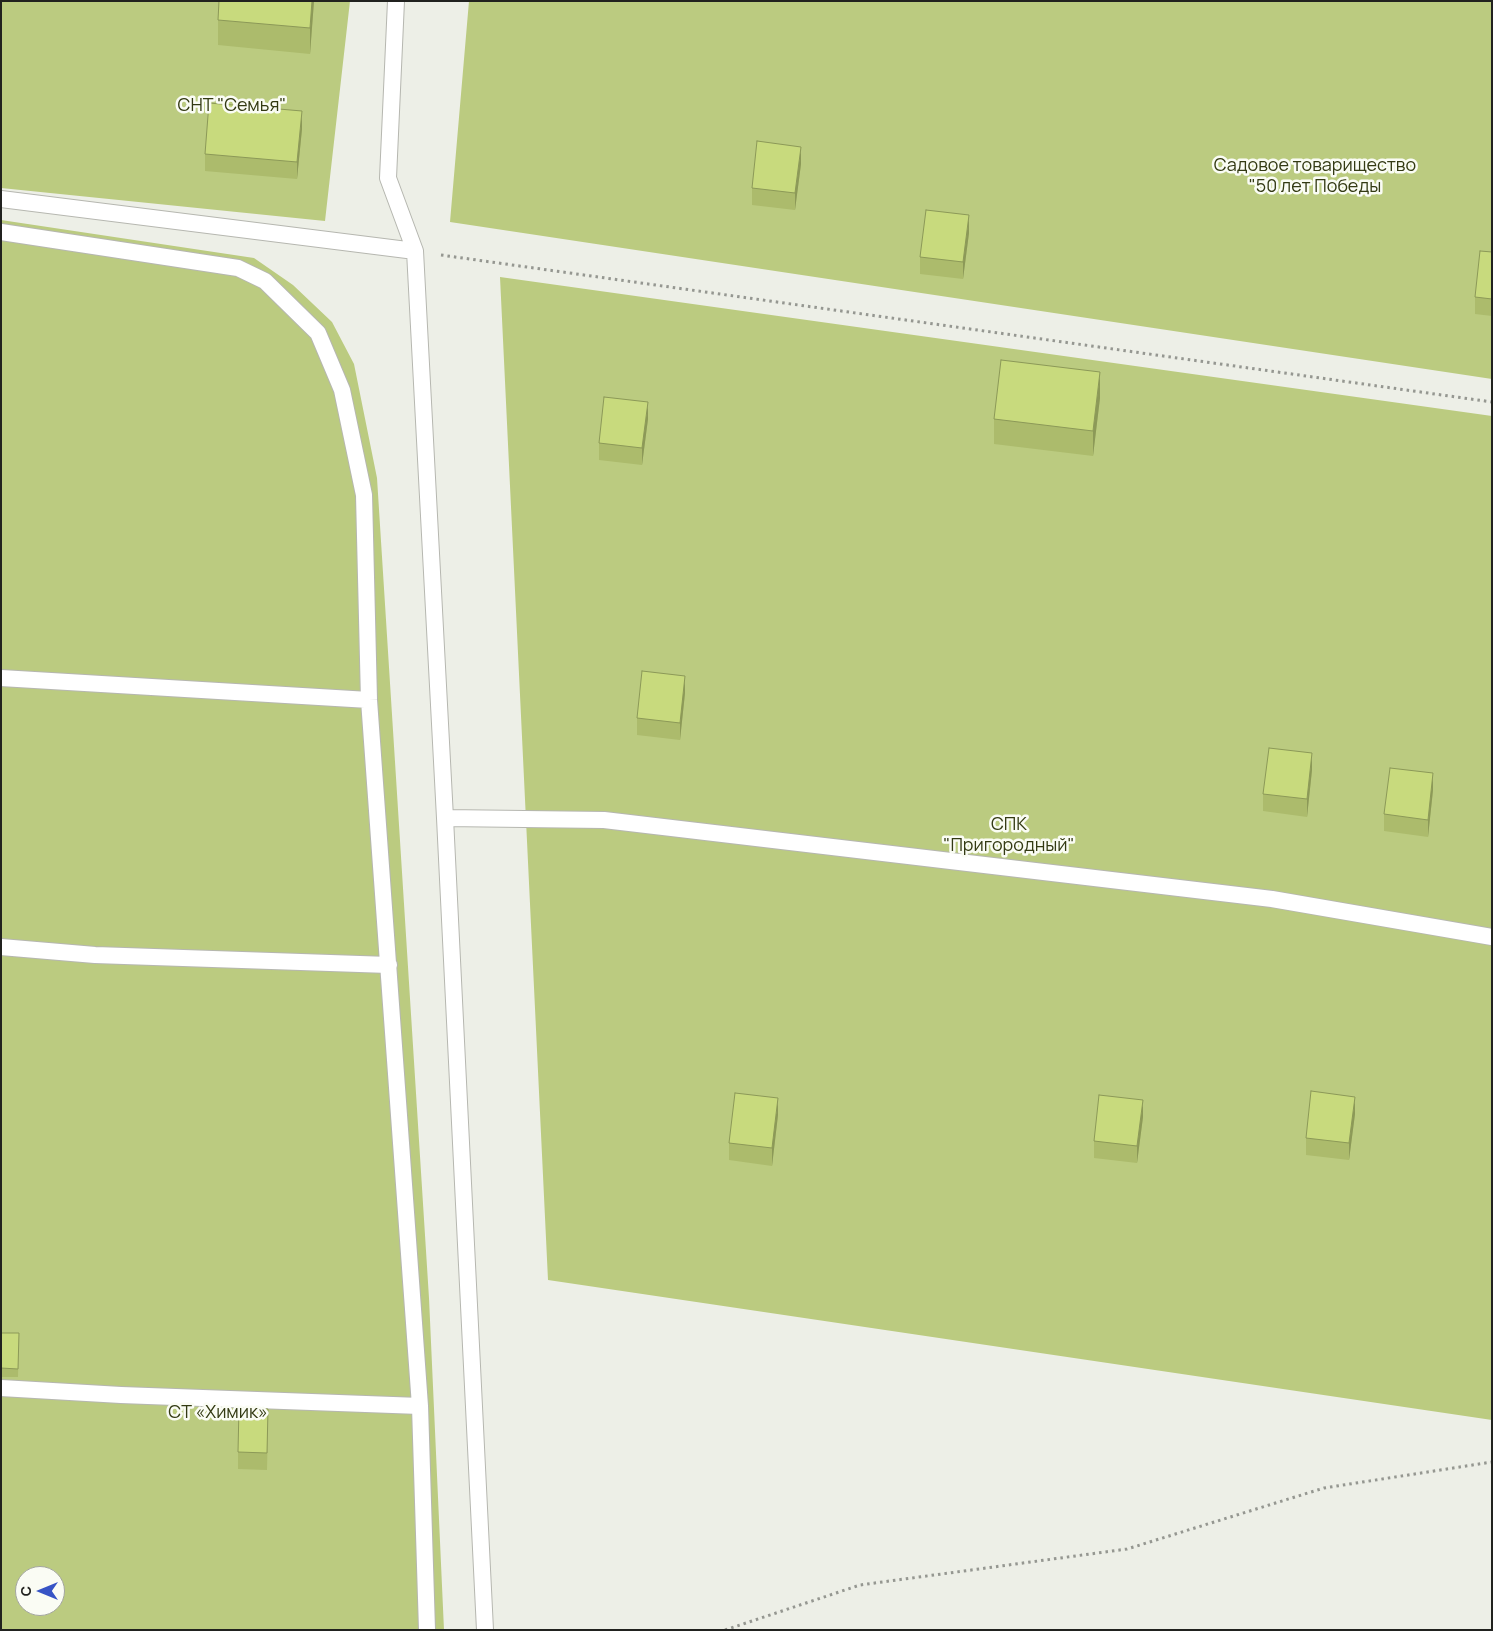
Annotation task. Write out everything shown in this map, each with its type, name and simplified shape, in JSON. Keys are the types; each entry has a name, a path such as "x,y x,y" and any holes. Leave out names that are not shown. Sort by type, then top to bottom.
{"lane":[{"path":"396,1 388,178 415,251 485,1630"},
{"path":"1,199 415,251"},
{"path":"1,232 238,268 265,281 318,333 342,390 364,495 369,700 420,1406 427,1630"},
{"path":"1,678 369,700"},
{"path":"445,818 604,820 1272,899 1492,938"},
{"path":"1,947 95,955 389,965"},
{"path":"1,1388 122,1395 420,1406"}],"path":[{"path":"415,251 1492,402"},
{"path":"725,1630 860,1585 1127,1549 1324,1488 1492,1462"}],"green space":[{"name":"СНТ \"Семья\"","path":"1,1 350,1 325,221 1,188"},
{"name":"Садовое товарищество \"50 лет Победы","path":"469,1 1492,1 1492,379 450,222"},
{"name":"СТ «Химик»","path":"1,220 254,258 293,285 332,322 354,364 377,478 429,1298 444,1630 1,1630"},
{"name":"СПК \"Пригородный\"","path":"500,277 1492,416 1492,1420 548,1280"}],"building":[{"path":"219,1 312,1 310,28 218,20"},
{"path":"209,103 302,111 297,162 205,154"},
{"path":"757,141 801,147 795,193 752,188"},
{"path":"926,210 969,215 963,262 920,257"},
{"path":"1480,251 1492,252 1492,299 1475,297"},
{"path":"1001,360 1100,372 1093,431 994,419"},
{"path":"604,397 648,402 642,448 599,443"},
{"path":"642,671 685,676 680,723 637,718"},
{"path":"1269,748 1312,753 1307,799 1263,794"},
{"path":"1390,768 1433,773 1428,820 1384,814"},
{"path":"1311,1091 1355,1097 1349,1143 1306,1138"},
{"path":"735,1093 778,1098 772,1148 729,1143"},
{"path":"1099,1095 1143,1100 1137,1146 1094,1141"},
{"path":"1,1333 19,1333 18,1369 1,1368"},
{"path":"239,1408 268,1409 267,1453 238,1452"}]}
